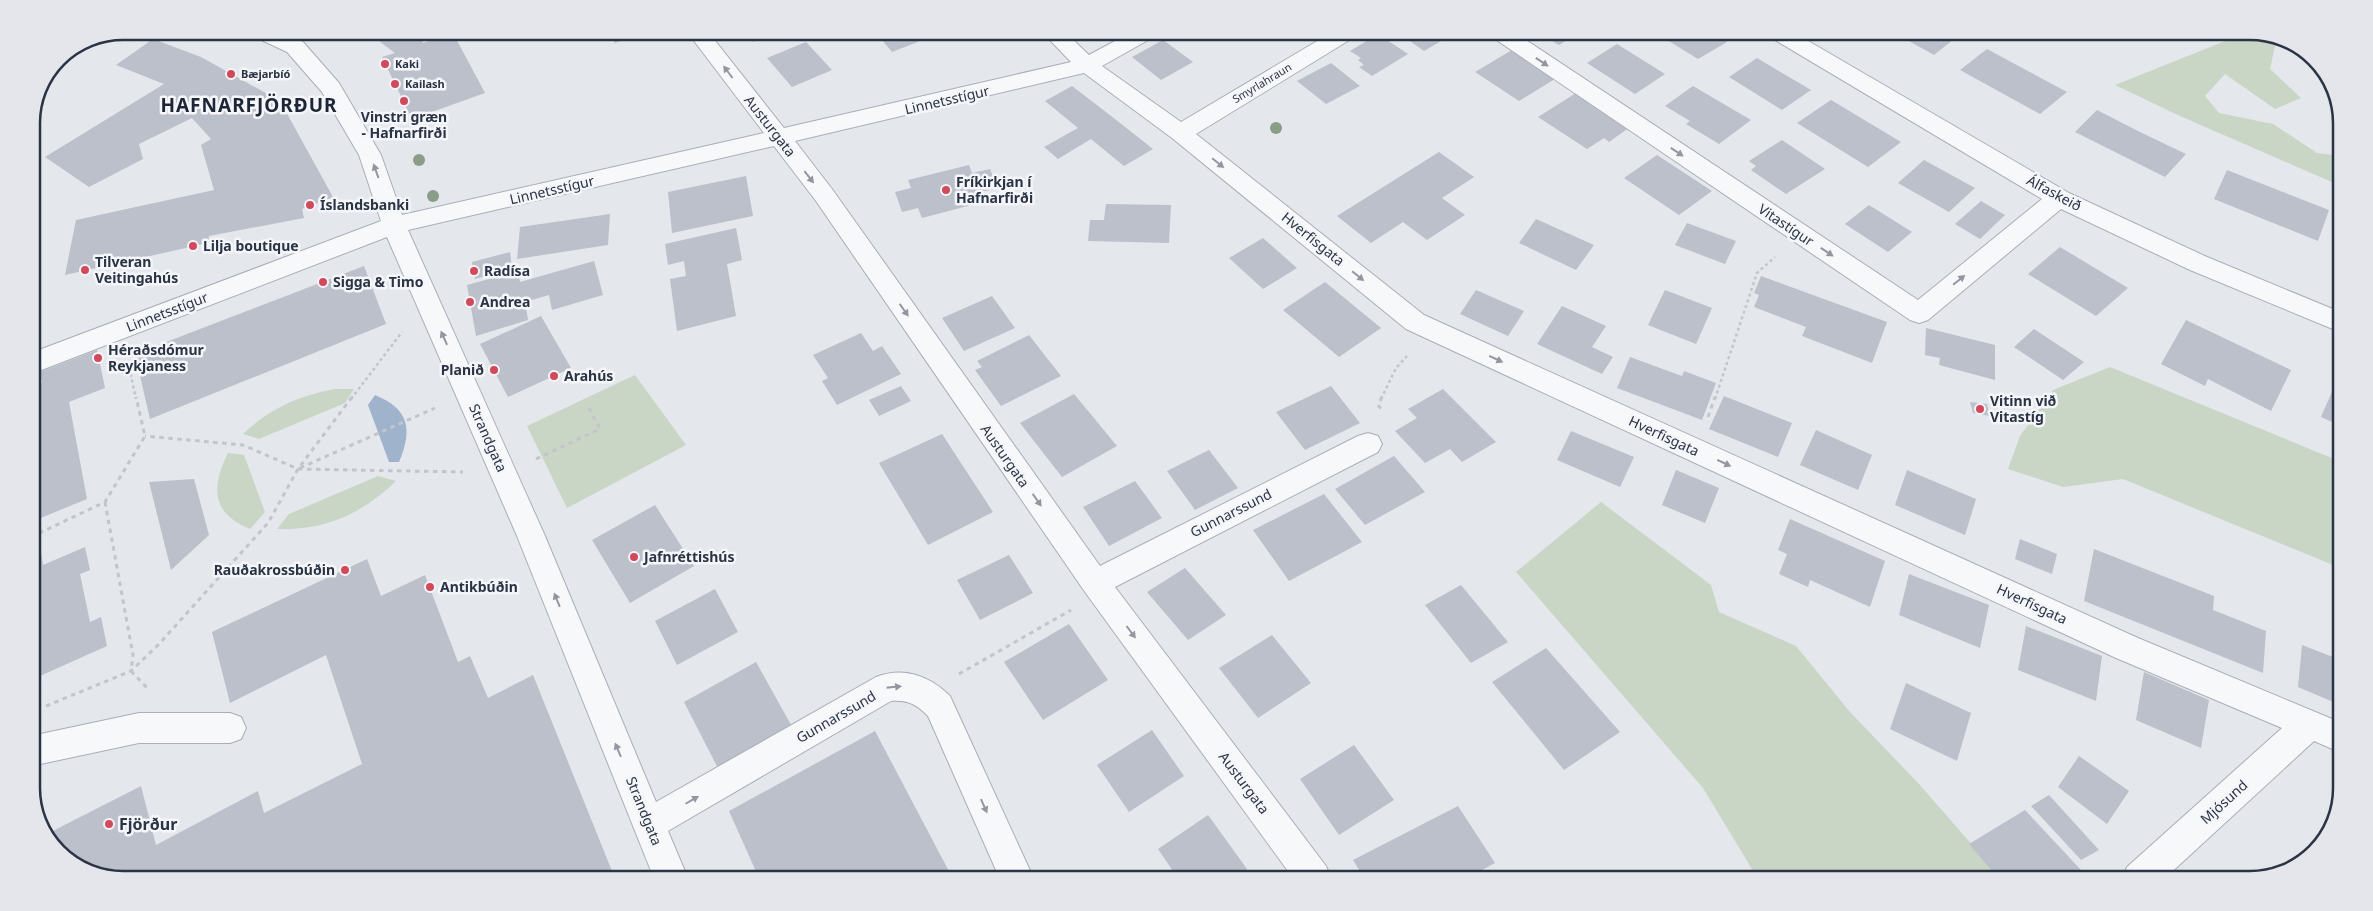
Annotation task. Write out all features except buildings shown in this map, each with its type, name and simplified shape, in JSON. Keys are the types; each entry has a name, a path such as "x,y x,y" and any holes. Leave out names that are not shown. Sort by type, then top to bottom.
{"street":[{"name":"Strandgata","path":"280,40 295,47 331,88 370,155 394,225 531,536 668,871"},
{"name":"Austurgata","path":"703,40 824,195 1098,588 1309,871"},
{"name":"Hverfisgata","path":"1061,40 1087,64 1180,132 1415,322 2127,648 2323,731"},
{"name":"Linnetsstígur","path":"40,361 394,225 779,139 1057,74 1087,64 1132,40"},
{"name":"Smyrlahraun","path":"1180,132 1334,40"},
{"name":"Vitastígur","path":"1511,40 1919,313 2060,198"},
{"name":"Álfaskeið","path":"1791,40 2060,198 2165,250 2333,319"},
{"name":"Gunnarssund","path":"1098,588 1368,444"},
{"name":"Gunnarssund","path":"650,824 887,687 909,686 926,692"},
{"path":"926,692 939,706 1013,871"},
{"path":"40,749 139,728 230,728"},
{"name":"Mjósund","path":"2150,871 2323,731"}],"path":[{"path":"1692,448 1704,426 1729,362 1757,273 1800,234"},
{"path":"40,709 131,671 159,644 268,523 298,469 427,300"},
{"path":"1368,444 1392,425 1378,405 1396,368 1430,328"},
{"path":"40,533 105,502 145,436 120,330"},
{"path":"568,444 600,429 589,408"},
{"path":"298,469 415,417"},
{"path":"145,436 243,445 298,469 504,474"},
{"path":"105,502 133,655 131,671"},
{"path":"926,692 1098,588"}],"green space":[{"path":"2228,40 2250,40 2275,44 2270,69 2301,98 2275,109 2225,74 2205,96 2219,113 2273,124 2317,153 2333,155 2333,183 2180,116 2115,85"},
{"path":"2110,367 2333,459 2333,565 2123,479 2063,487 2008,469 2020,436 2053,390"},
{"path":"635,375 686,445 567,508 527,426"},
{"path":"334,389 354,389 345,403 259,439 243,434 263,417 285,405 308,395"},
{"path":"228,453 244,455 265,512 250,529 237,523 228,515 221,507 218,498 219,477"},
{"path":"378,476 396,481 370,503 356,511 341,518 311,527 277,529 289,514"},
{"path":"1601,502 1711,585 1719,612 1796,646 1850,712 1919,784 1995,871 1753,871 1703,788 1516,572"}],"water":[{"path":"375,395 395,407 405,421 407,430 406,440 399,462 389,462 368,405"}],"place":[{"name":"Kaki","path":"385,64"},
{"name":"Bæjarbíó","path":"231,74"},
{"name":"Kailash","path":"395,84"},
{"name":"Vinstri græn - Hafnarfirði","path":"404,101"},
{"name":"Fríkirkjan í Hafnarfirði","path":"946,190"},
{"name":"Íslandsbanki","path":"310,205"},
{"name":"Lilja boutique","path":"193,246"},
{"name":"Tilveran Veitingahús","path":"85,270"},
{"name":"Radísa","path":"474,271"},
{"name":"Sigga & Timo","path":"323,282"},
{"name":"Andrea","path":"470,302"},
{"name":"Héraðsdómur Reykjaness","path":"98,358"},
{"name":"Planið","path":"494,370"},
{"name":"Arahús","path":"554,376"},
{"name":"Vitinn við Vitastíg","path":"1980,409"},
{"name":"Jafnréttishús","path":"634,557"},
{"name":"Rauðakrossbúðin","path":"345,570"},
{"name":"Antikbúðin","path":"430,587"},
{"name":"Fjörður","path":"109,824"}],"district":[{"name":"HAFNARFJÖRÐUR","path":"249,105"}]}
